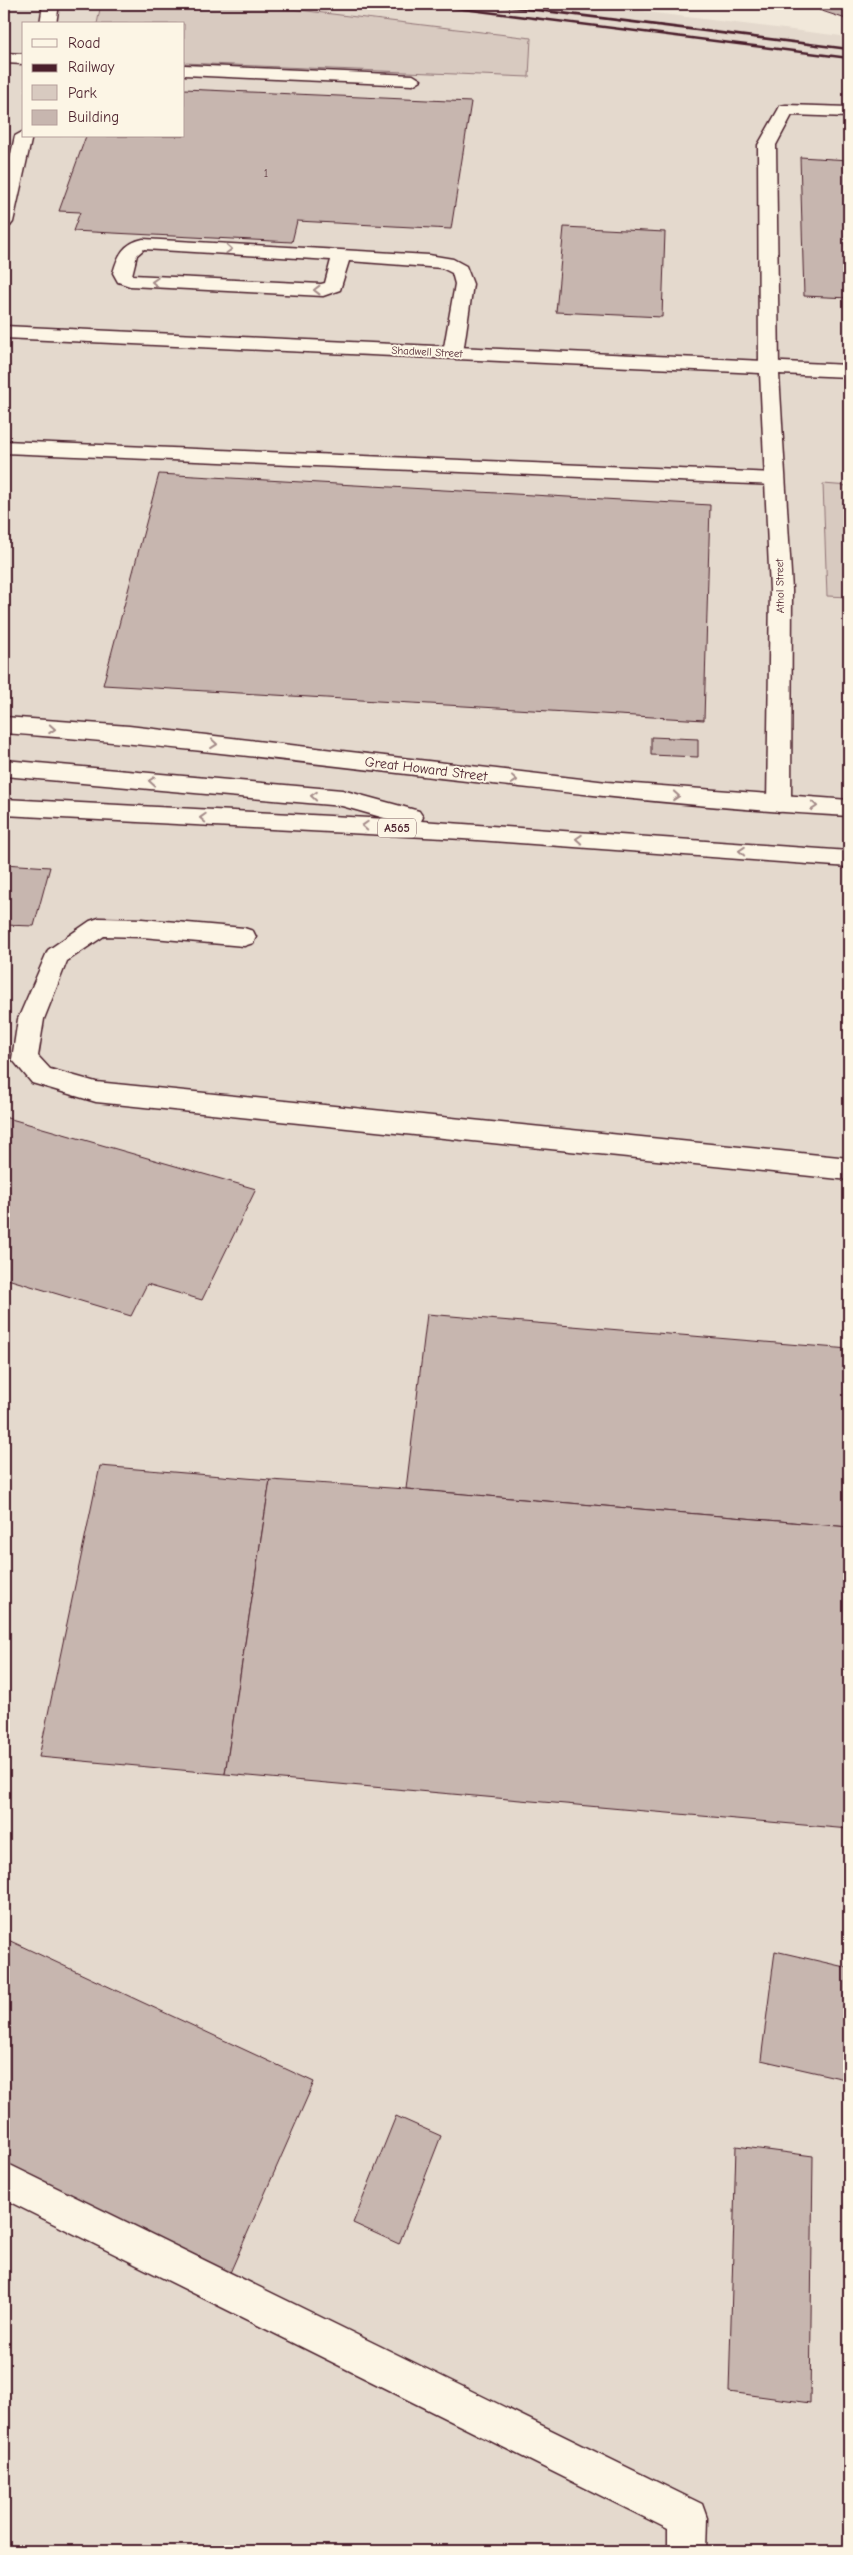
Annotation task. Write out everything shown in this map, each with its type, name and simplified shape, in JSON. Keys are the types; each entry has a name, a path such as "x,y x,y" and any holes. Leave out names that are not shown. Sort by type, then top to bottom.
{"main road":[{"path":"48,22 51,4"},
{"path":"4,58 22,59"},
{"path":"185,70 413,80"},
{"name":"Athol Street","path":"779,804 781,590 769,368 768,145 786,110 849,112"},
{"path":"4,222 24,138"},
{"path":"341,255 334,286 323,290 130,280 124,278 122,273 130,250 143,244 341,255 428,260 447,263 460,270 464,284 453,353"},
{"name":"Shadwell Street","path":"4,332 849,371"},
{"path":"4,447 774,479"},
{"name":"Great Howard Street","path":"4,725 130,734 607,790 849,808"},
{"path":"4,768 342,798 463,831"},
{"name":"A565","path":"4,807 463,831 849,859"},
{"path":"244,937 142,928 100,927 57,956 31,1020 24,1059 41,1076 96,1092 849,1169"},
{"path":"4,2180 688,2518 687,2551"}],"shaded area":[{"path":"4,4 581,4 849,37 849,2551 4,2551"}],"green space":[{"path":"101,4 249,4 531,38 529,77 185,63 185,22 97,22"},
{"path":"823,484 849,486 849,597 827,596"}],"building":[{"path":"828,4 849,4 849,20 819,10"},
{"path":"185,89 471,102 451,229 297,221 292,242 73,231 80,212 59,211 85,138 185,138"},
{"path":"800,157 849,160 849,298 804,296"},
{"path":"564,227 665,232 662,317 556,312"},
{"path":"159,474 710,505 704,720 103,685"},
{"path":"651,737 698,739 698,757 651,755"},
{"path":"4,864 50,867 34,926 4,925"},
{"path":"4,1117 256,1189 202,1300 147,1284 131,1316 4,1278"},
{"path":"427,1314 849,1349 849,1527 406,1489"},
{"path":"100,1466 270,1480 225,1774 39,1757"},
{"path":"270,1480 406,1489 849,1527 849,1829 225,1774"},
{"path":"4,1938 314,2082 229,2275 4,2164"},
{"path":"775,1951 849,1968 849,2080 761,2060"},
{"path":"396,2116 441,2136 399,2244 353,2223"},
{"path":"736,2146 813,2156 810,2403 729,2392"}],"railway":[{"path":"424,4 849,58"},
{"path":"489,4 849,49"}]}
